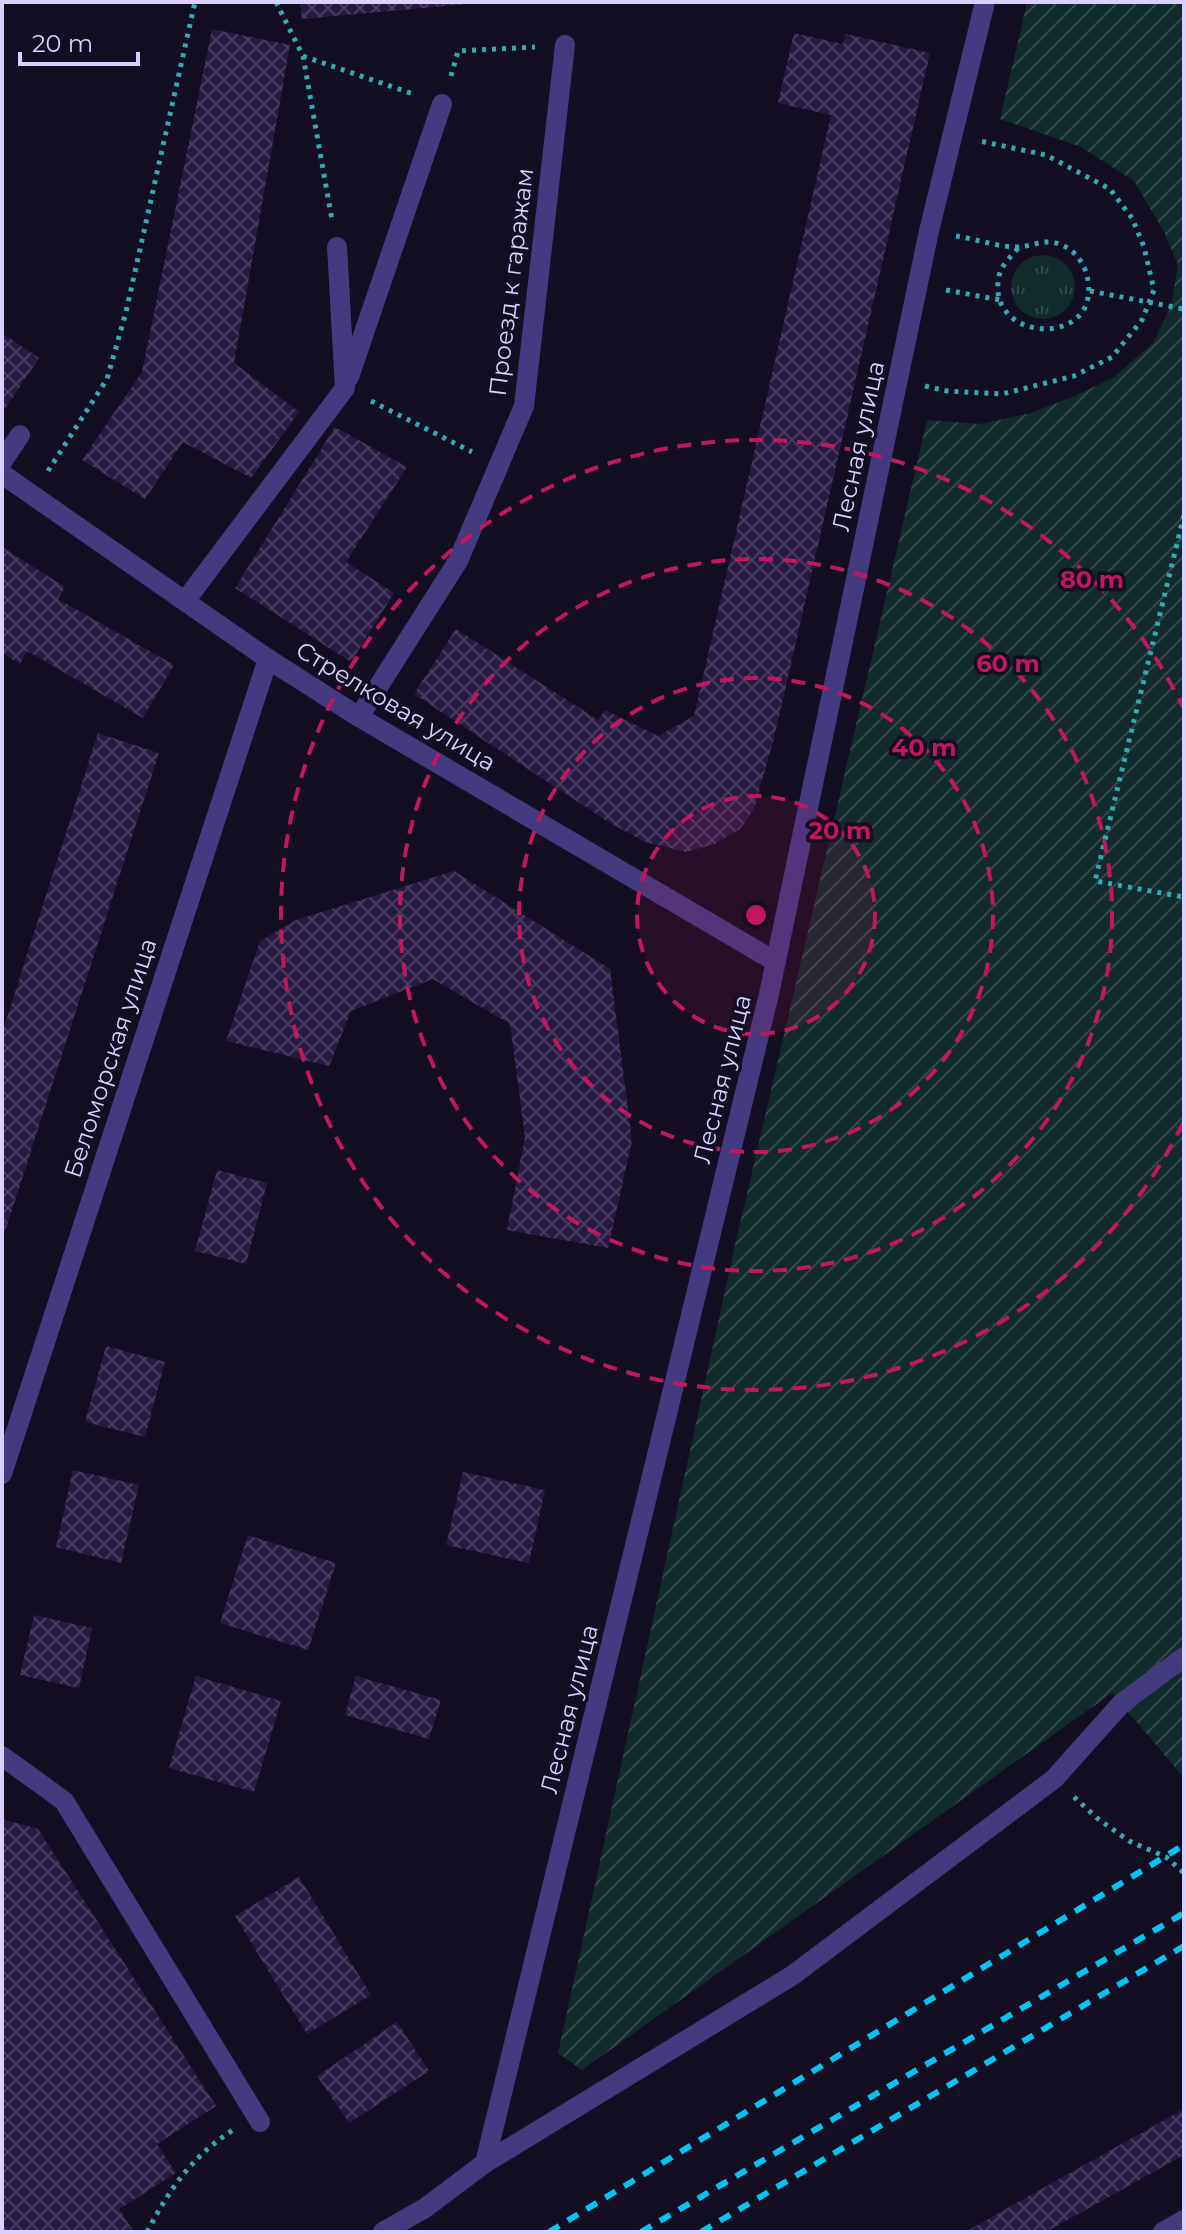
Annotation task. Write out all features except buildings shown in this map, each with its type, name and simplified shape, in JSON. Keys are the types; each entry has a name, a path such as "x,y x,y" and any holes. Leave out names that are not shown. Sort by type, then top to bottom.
{"street":[{"name":"Лесная улица","path":"485,2163 776,962 929,231 985,2"},
{"name":"Проезд к гаражам","path":"359,717 458,561 524,406 565,45"},
{"path":"185,601 345,388 442,104"},
{"path":"337,247 345,388"},
{"path":"2,462 20,435"},
{"name":"Стрелковая улица","path":"2,474 268,659 359,717 776,962"},
{"name":"Беломорская улица","path":"3,1464 268,659"},
{"path":"383,2232 425,2208 485,2163 793,1975 1054,1779 1122,1703 1184,1657"},
{"path":"2,1756 64,1801 258,2119"},
{"path":"1163,2232 1184,2220"}],"path":[{"path":"32,495 107,379 126,312 195,2"},
{"path":"276,2 303,56 337,247"},
{"path":"303,56 442,104 458,51 565,45"},
{"path":"899,380 947,391 1002,394 1074,376 1112,357 1142,320 1154,290 1144,247 1132,218 1110,189 1046,155 952,135"},
{"path":"929,231 1019,247 1039,241 1061,244 1080,259 1087,272 1090,291 1082,310 1069,324 1043,331 1014,321 1000,300 1000,271 1019,247"},
{"path":"918,285 1000,300"},
{"path":"1090,291 1184,309"},
{"path":"345,388 499,466"},
{"path":"1184,515 1095,881 1184,897"},
{"path":"1054,1779 1097,1818 1129,1841 1166,1857 1184,1873"},
{"path":"147,2232 187,2169 208,2146 258,2119"}],"green space":[{"path":"1027,2 1184,2 1184,1778 1112,1693 582,2070 558,2053 735,1245 927,420 981,424 1031,413 1077,395 1114,377 1153,343 1171,306 1178,265 1163,230 1134,181 1081,147 1000,119"},
{"path":"1043,255 1061,261 1069,269 1075,287 1069,305 1061,313 1043,319 1025,313 1017,305 1011,287 1017,269 1025,261"}],"railway":[{"path":"549,2232 1184,1845"},
{"path":"641,2232 1184,1913"},
{"path":"701,2232 1184,1946"}]}
